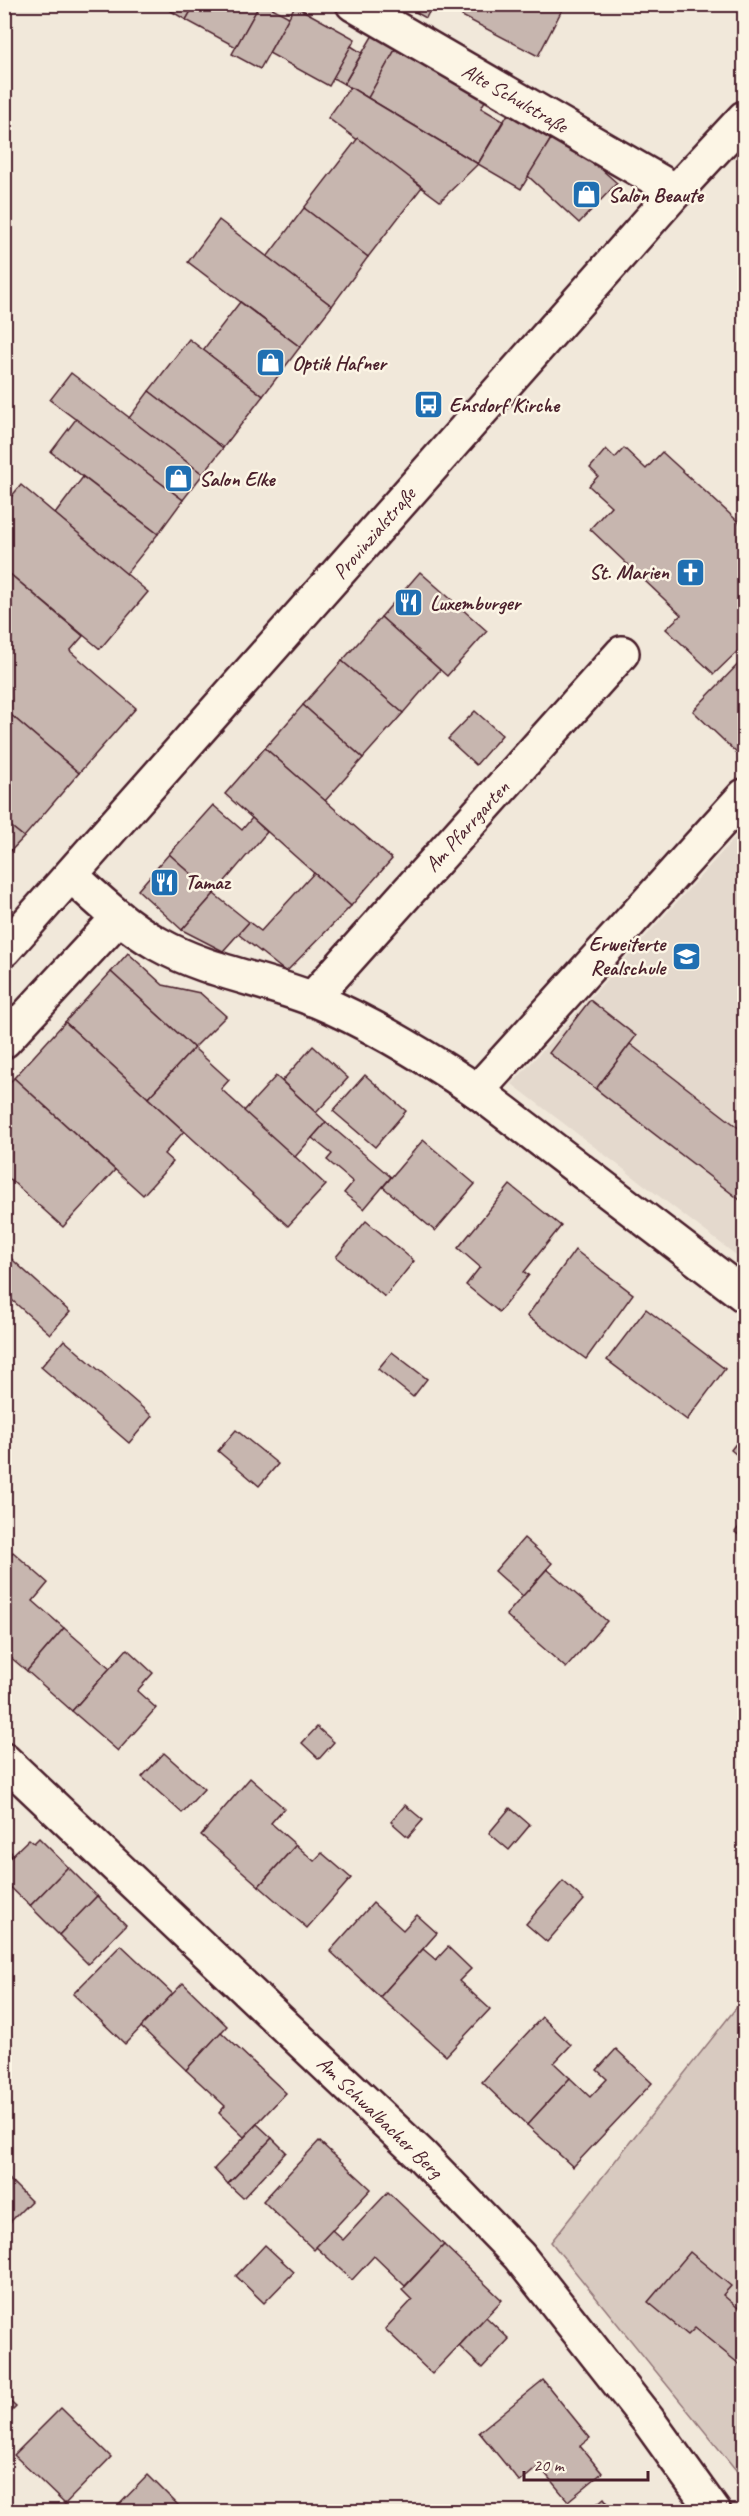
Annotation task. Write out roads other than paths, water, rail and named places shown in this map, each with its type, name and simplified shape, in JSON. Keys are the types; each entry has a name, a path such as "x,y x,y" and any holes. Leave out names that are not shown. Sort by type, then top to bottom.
{"street":[{"name":"Alte Schulstraße","path":"353,4 676,191"},
{"name":"Provinzialstraße","path":"4,950 72,876 676,191 744,118"},
{"name":"Am Pfarrgarten","path":"312,999 622,653"},
{"path":"477,1090 744,796"},
{"path":"72,876 118,918 158,945 206,965 312,999 388,1036 435,1063 477,1090 744,1295"},
{"path":"4,1041 118,918"},
{"name":"Am Schwalbacher Berg","path":"4,1760 421,2155 519,2256 648,2420 714,2511"}],"place":[{"name":"Salon Beaute","path":"587,195"},
{"name":"Optik Hafner","path":"271,363"},
{"name":"Ensdorf Kirche","path":"428,405"},
{"name":"Salon Elke","path":"178,479"},
{"name":"St. Marien","path":"690,572"},
{"name":"Luxemburger","path":"409,603"},
{"name":"Tamaz","path":"164,882"},
{"name":"Erweiterte Realschule","path":"686,956"}]}
